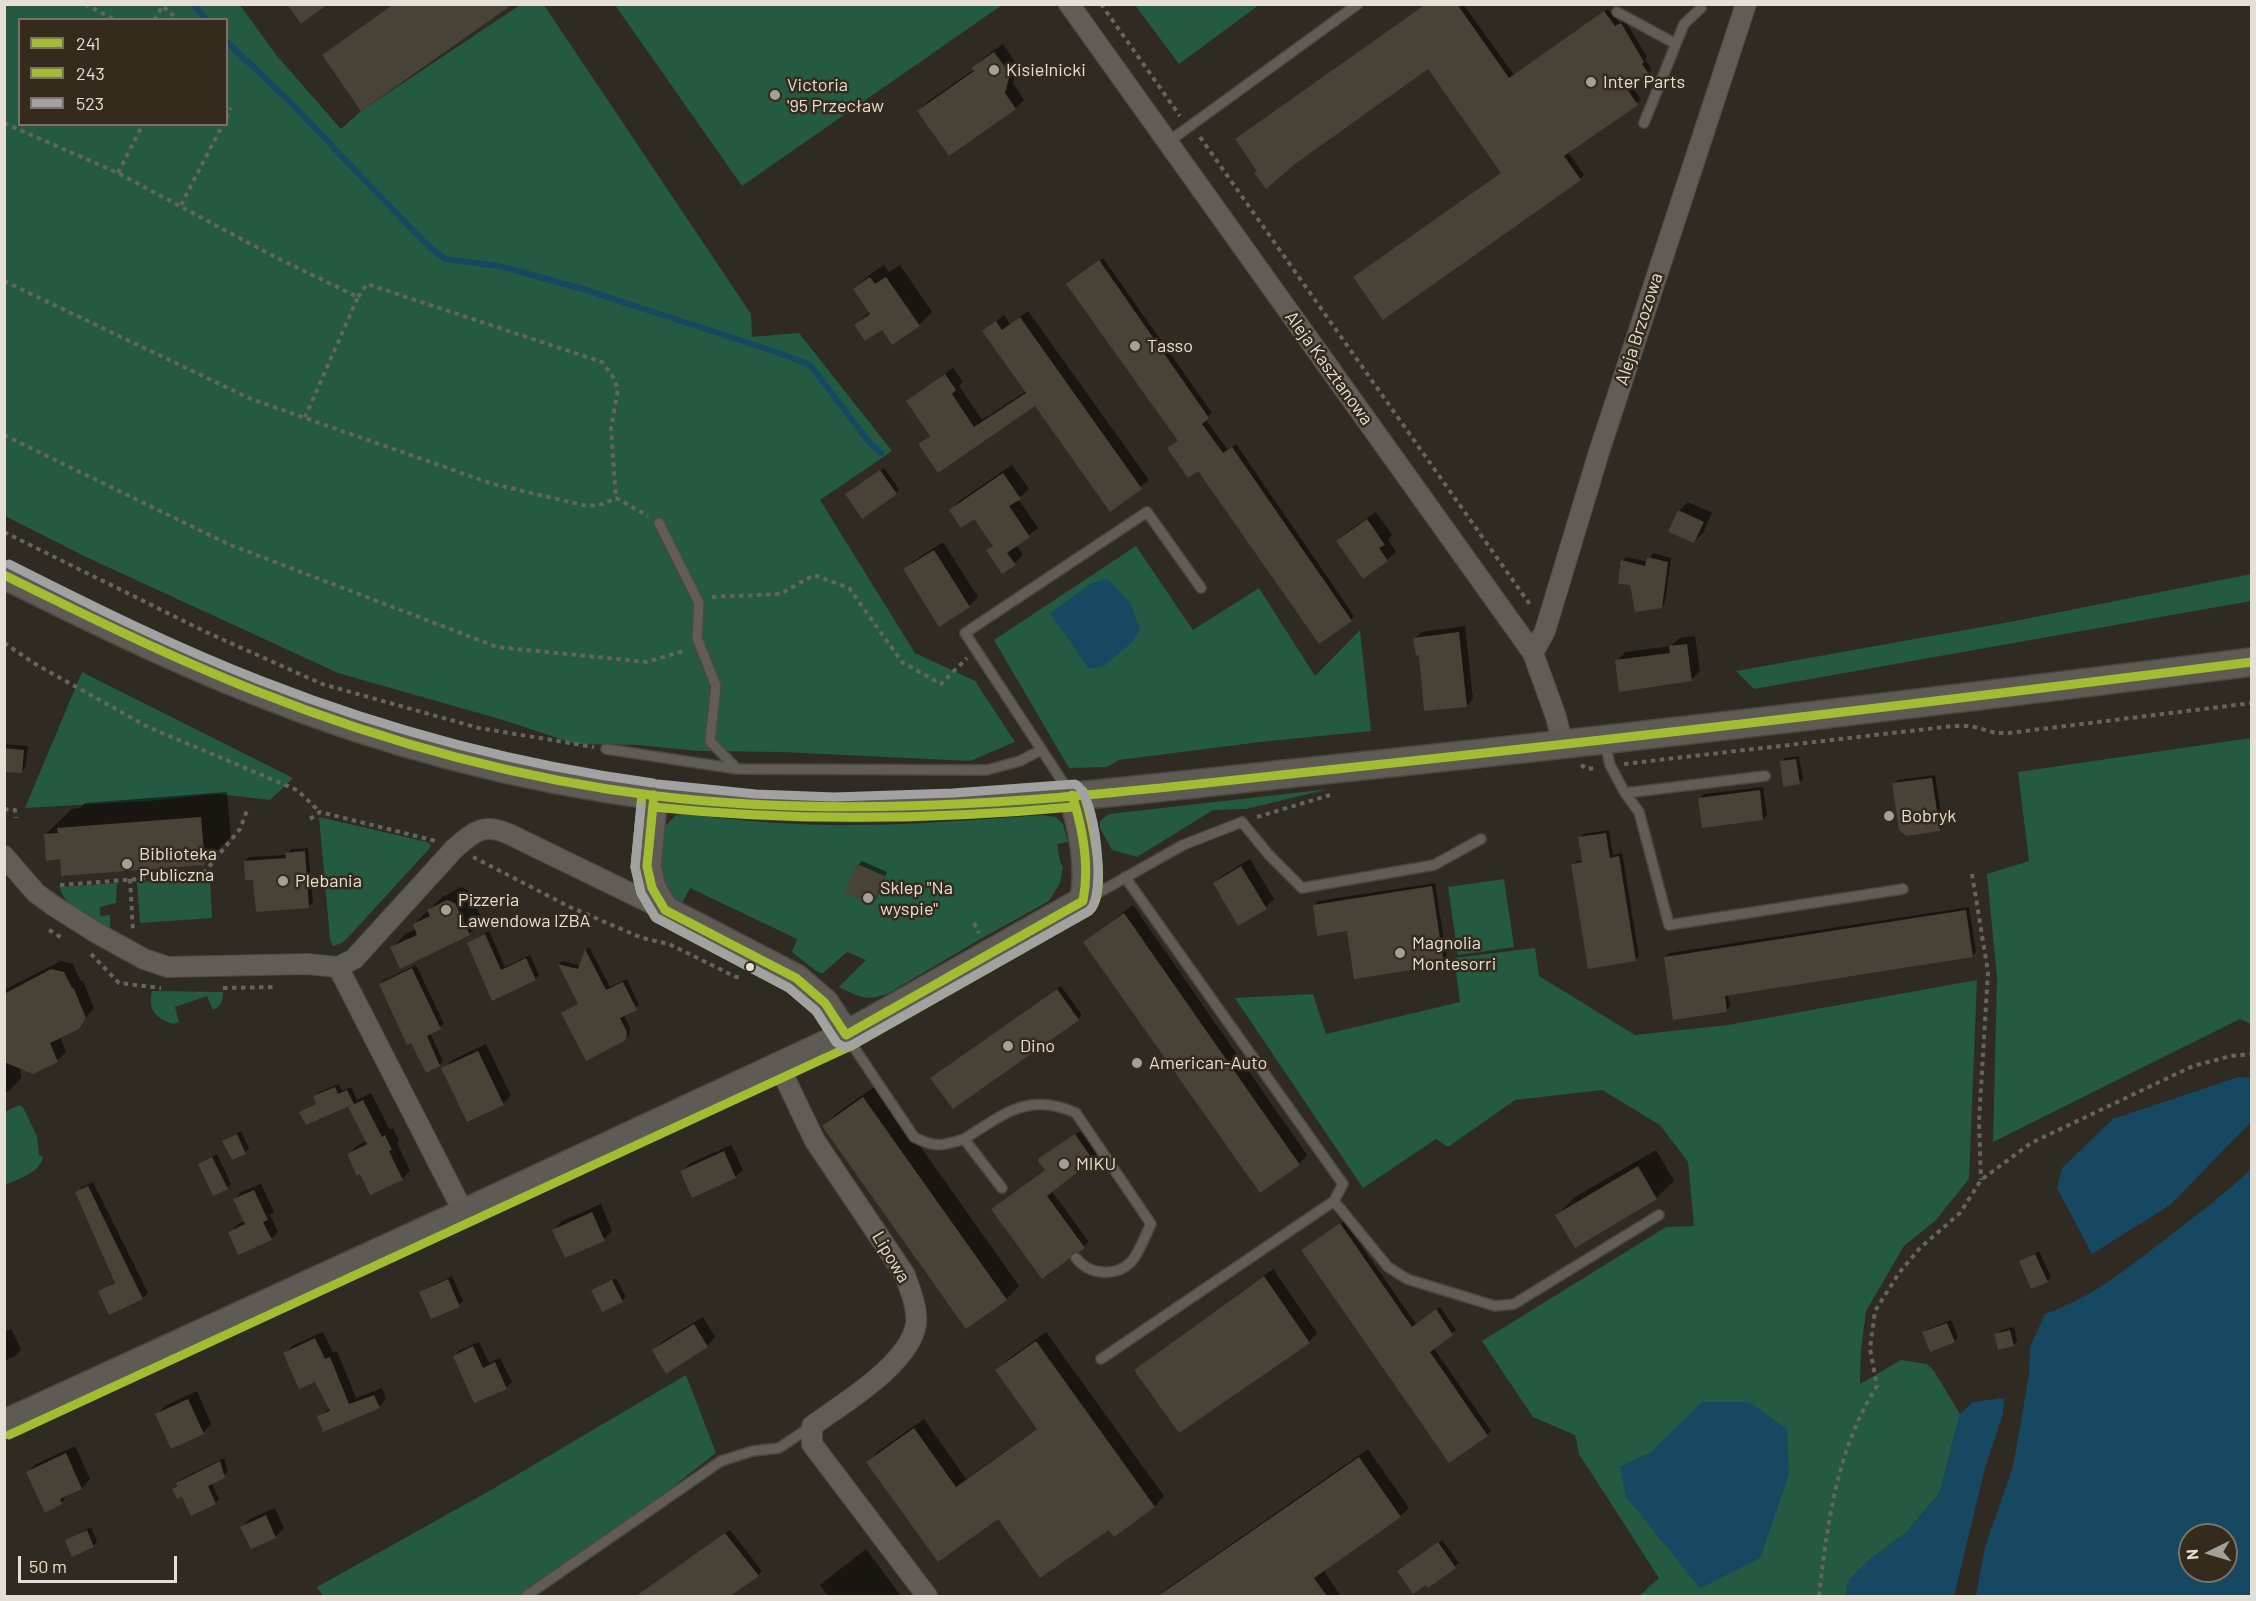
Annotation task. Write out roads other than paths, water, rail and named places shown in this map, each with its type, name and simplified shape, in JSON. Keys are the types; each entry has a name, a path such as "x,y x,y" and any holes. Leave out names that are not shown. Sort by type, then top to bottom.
{"street":[{"name":"Aleja Kasztanowa","path":"1069,4 1533,653 1556,717 1563,745"},
{"name":"Aleja Brzozowa","path":"1533,653 1546,627 1599,452 1746,4"},
{"path":"4,575 164,652 256,692 415,745 525,773 654,795 756,806 863,808 965,804 1563,745 1607,753 1823,716 2252,662"},
{"path":"654,795 647,851 649,879 665,910"},
{"path":"4,1424 846,1035 1083,901 1087,887 1084,858 1077,809 1071,795"},
{"path":"4,856 36,893 78,922 144,959 168,967 307,964 338,967 354,958 455,848 470,835 484,828 496,829 665,910 796,978 825,1003 846,1035"},
{"path":"338,967 464,1213"},
{"name":"Lipowa","path":"779,1066 815,1141 905,1275 914,1299 916,1325 906,1348 883,1374 812,1426"},
{"path":"812,1426 812,1444 927,1596"}],"lane":[{"path":"1168,142 1358,4"},
{"path":"1644,123 1684,24 1701,8"},
{"path":"1617,12 1676,44"},
{"path":"1071,795 965,633 1147,512 1201,588"},
{"path":"659,523 699,603 697,638 716,686 710,741 737,769"},
{"path":"606,749 737,769 987,770 1020,761 1041,750"},
{"path":"1607,753 1624,793 1639,812 1669,925 1903,889"},
{"path":"1624,793 1765,776"},
{"path":"1083,901 1183,845 1242,822 1269,855 1302,888 1434,865 1481,839"},
{"path":"1101,1359 1334,1201 1343,1184 1125,877"},
{"path":"846,1035 914,1137 930,1146 945,1145 964,1139 1007,1112 1023,1106 1041,1103 1059,1105 1076,1113 1151,1224 1131,1262 1115,1271 1092,1271 1082,1267 1076,1258"},
{"path":"964,1139 1002,1188"},
{"path":"1334,1201 1388,1267 1407,1279 1495,1306 1514,1304 1659,1215"},
{"name":"Lipowa","path":"526,1596 721,1461 753,1451 779,1448 812,1426"}],"water":[{"path":"1108,579 1131,604 1140,630 1132,642 1104,666 1089,669 1050,613 1092,583"},
{"path":"2238,1077 2251,1078 2251,1122 2170,1205 2092,1254 2057,1188 2062,1168 2113,1119"},
{"path":"2251,1169 2251,1596 1976,1596 1985,1547 2013,1467 2029,1375 2030,1347 2045,1314 2093,1292 2134,1264"},
{"path":"2004,1398 2003,1414 1985,1468 1954,1596 1846,1596 1848,1581 1872,1558 1906,1533 1940,1492 1960,1414 1973,1402"},
{"path":"1702,1402 1749,1402 1787,1429 1789,1474 1760,1558 1700,1588 1626,1497 1620,1467 1650,1453"}],"waterway":[{"path":"193,4 204,18"},
{"path":"228,43 289,101 425,243 445,259 499,266 583,289 810,365 870,443 881,453"}],"place":[{"name":"Kisielnicki","path":"994,70"},
{"name":"Inter Parts","path":"1591,82"},
{"name":"Victoria '95 Przecław","path":"775,95"},
{"name":"Tasso","path":"1135,346"},
{"name":"Bobryk","path":"1889,816"},
{"name":"Biblioteka Publiczna","path":"127,864"},
{"name":"Plebania","path":"283,881"},
{"name":"Sklep \"Na wyspie\"","path":"868,898"},
{"name":"Pizzeria Lawendowa IZBA","path":"446,910"},
{"name":"Magnolia Montesorri","path":"1400,953"},
{"name":"Dino","path":"1008,1046"},
{"name":"American-Auto","path":"1137,1063"},
{"name":"MIKU","path":"1064,1164"}]}
